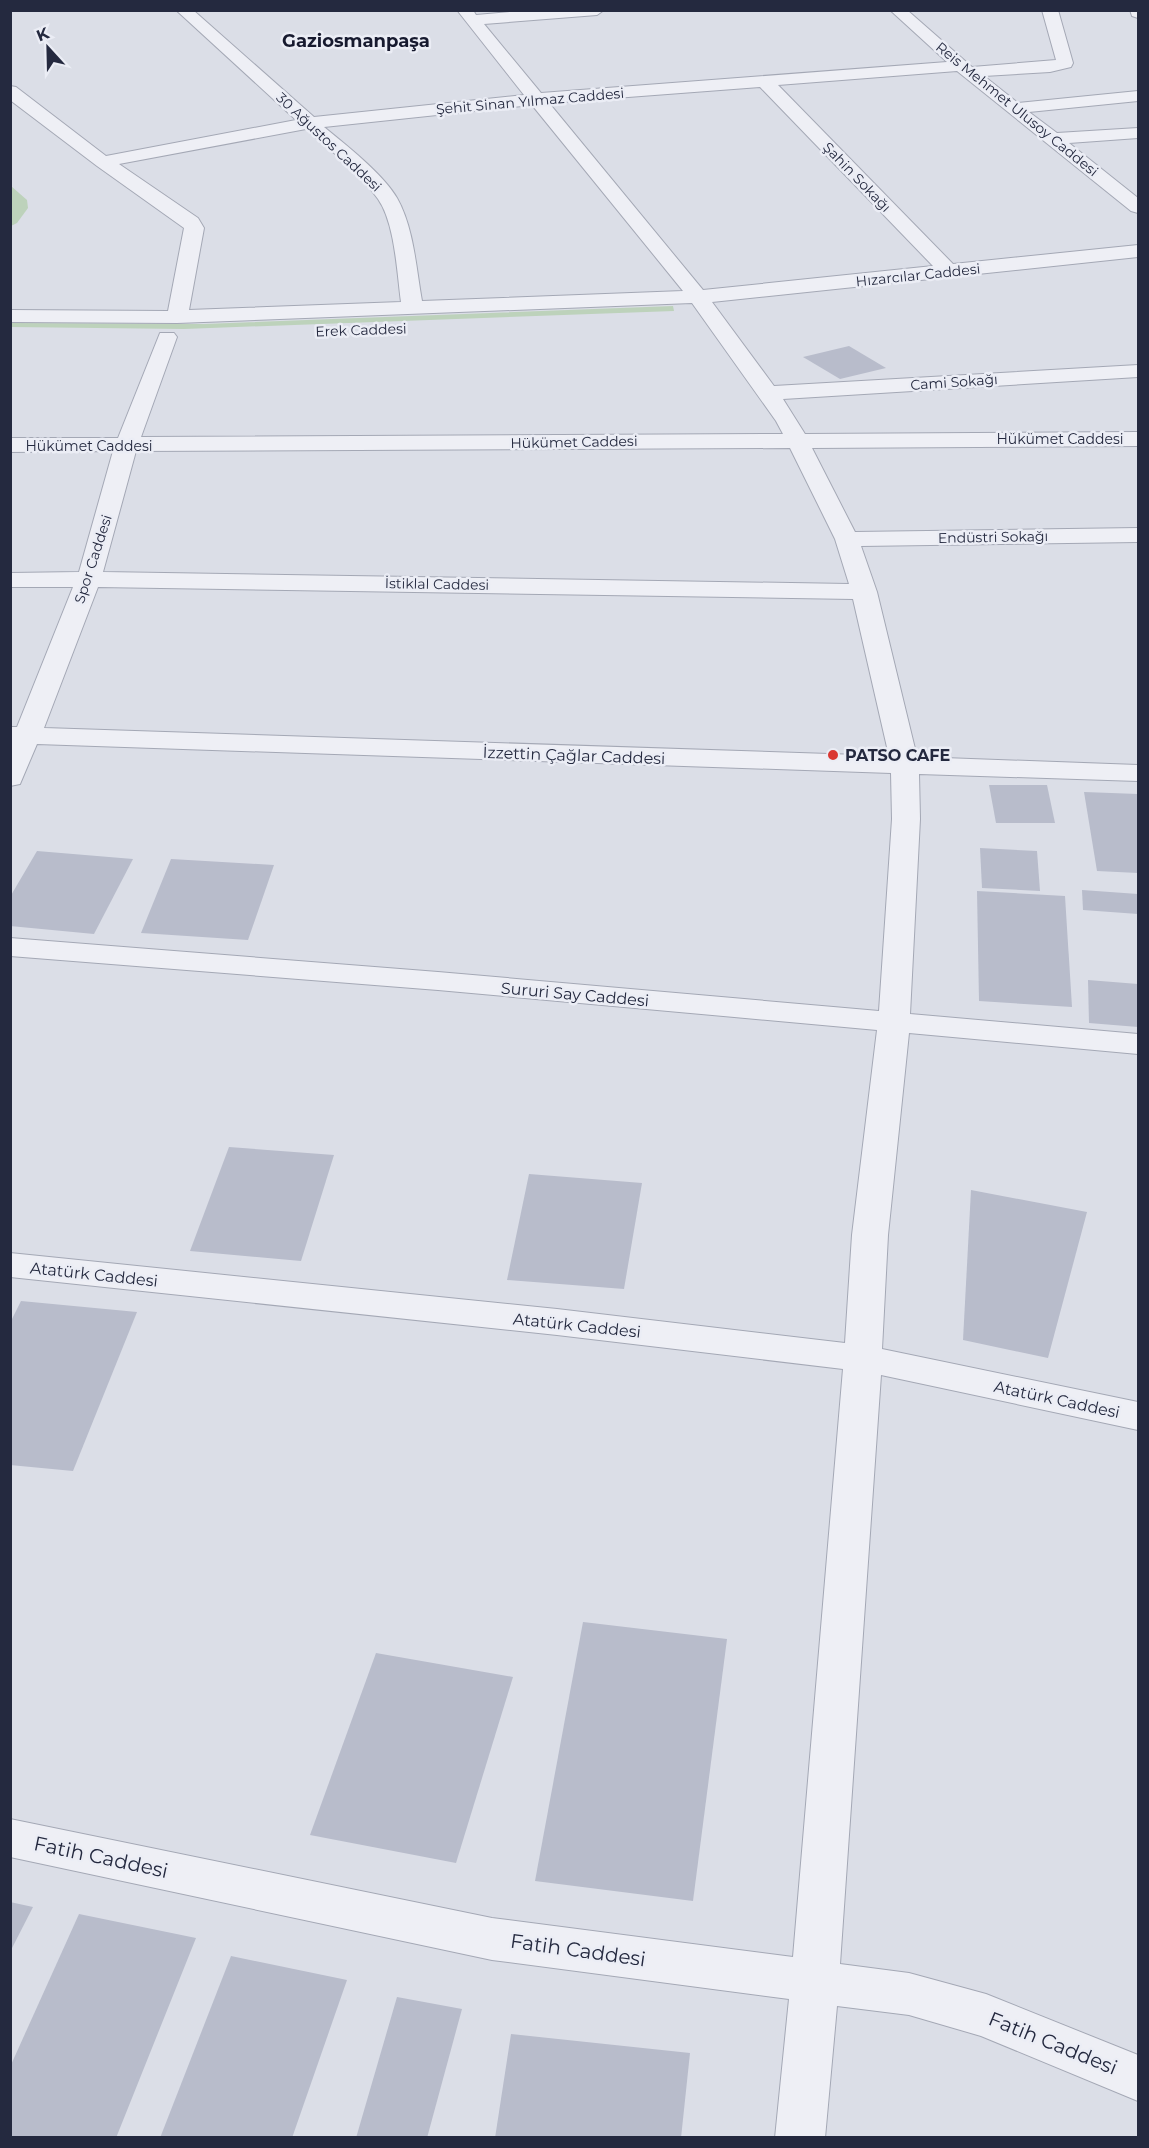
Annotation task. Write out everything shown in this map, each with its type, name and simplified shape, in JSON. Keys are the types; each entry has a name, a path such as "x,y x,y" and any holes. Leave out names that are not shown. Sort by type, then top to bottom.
{"street":[{"name":"30 Ağustos Caddesi","path":"183,10 354,162 388,199 399,229 413,310"},
{"path":"467,15 597,10"},
{"name":"Reis Mehmet Ulusoy Caddesi","path":"897,10 965,69 1138,207"},
{"name":"Şehit Sinan Yılmaz Caddesi","path":"103,162 308,123 536,99 965,69 1050,67 1065,63 1050,10"},
{"path":"467,15 705,306 769,393 797,439 847,539 864,592 905,767 906,819 894,1022 870,1235 863,1358 815,1980 800,2138"},
{"name":"Şahin Sokağı","path":"765,82 949,272"},
{"name":"Spor Caddesi","path":"10,91 103,162 191,222 194,228 172,327 126,446 89,579 18,735 10,778"},
{"path":"1016,108 1138,96"},
{"path":"1054,139 1138,133"},
{"name":"Hızarcılar Caddesi","path":"705,306 949,272 1138,251"},
{"name":"Erek Caddesi","path":"10,335 172,327 413,310 705,306"},
{"name":"Erek Caddesi","path":"10,316 256,334 705,306"},
{"name":"Cami Sokağı","path":"769,393 1138,370"},
{"name":"Hükümet Caddesi","path":"10,445 126,446 797,439 1138,439"},
{"name":"Endüstri Sokağı","path":"847,539 1138,535"},
{"name":"İstiklal Caddesi","path":"10,580 89,579 864,592"},
{"name":"İzzettin Çağlar Caddesi","path":"18,735 905,767 1138,773"},
{"name":"Sururi Say Caddesi","path":"10,947 427,980 1138,1044"},
{"name":"Atatürk Caddesi","path":"10,1265 556,1322 863,1358 1138,1416"},
{"name":"Fatih Caddesi","path":"10,1838 492,1939 909,1994 986,2016 1138,2078"}],"green space":[{"path":"11,186 27,200 28,208 17,223 11,226"},
{"path":"673,306 674,311 184,329 10,327 11,323 204,324"}],"building":[{"path":"849,346 886,368 840,379 803,357"},
{"path":"989,785 1047,785 1055,823 996,823"},
{"path":"1084,792 1138,794 1138,873 1097,871"},
{"path":"980,848 1037,851 1040,891 982,888"},
{"path":"37,851 133,859 94,934 10,926 10,897"},
{"path":"171,859 274,865 248,940 141,933"},
{"path":"1082,890 1138,894 1138,914 1083,910"},
{"path":"977,891 1065,896 1072,1007 979,1001"},
{"path":"1088,980 1138,984 1138,1027 1089,1023"},
{"path":"229,1147 334,1155 301,1261 190,1251"},
{"path":"529,1174 642,1183 624,1289 507,1280"},
{"path":"971,1190 1087,1212 1048,1358 963,1340"},
{"path":"21,1301 137,1312 73,1471 10,1465 10,1323"},
{"path":"583,1622 727,1639 693,1901 535,1881"},
{"path":"376,1653 513,1677 456,1863 310,1835"},
{"path":"10,1902 33,1907 10,1952"},
{"path":"79,1914 196,1938 116,2138 10,2138 10,2067"},
{"path":"231,1956 347,1980 292,2138 160,2138"},
{"path":"397,1997 462,2009 427,2138 356,2138"},
{"path":"511,2034 690,2053 681,2138 495,2138"}],"place":[{"name":"PATSO CAFE","path":"833,755"}],"district":[{"name":"Gaziosmanpaşa","path":"356,41"}]}
